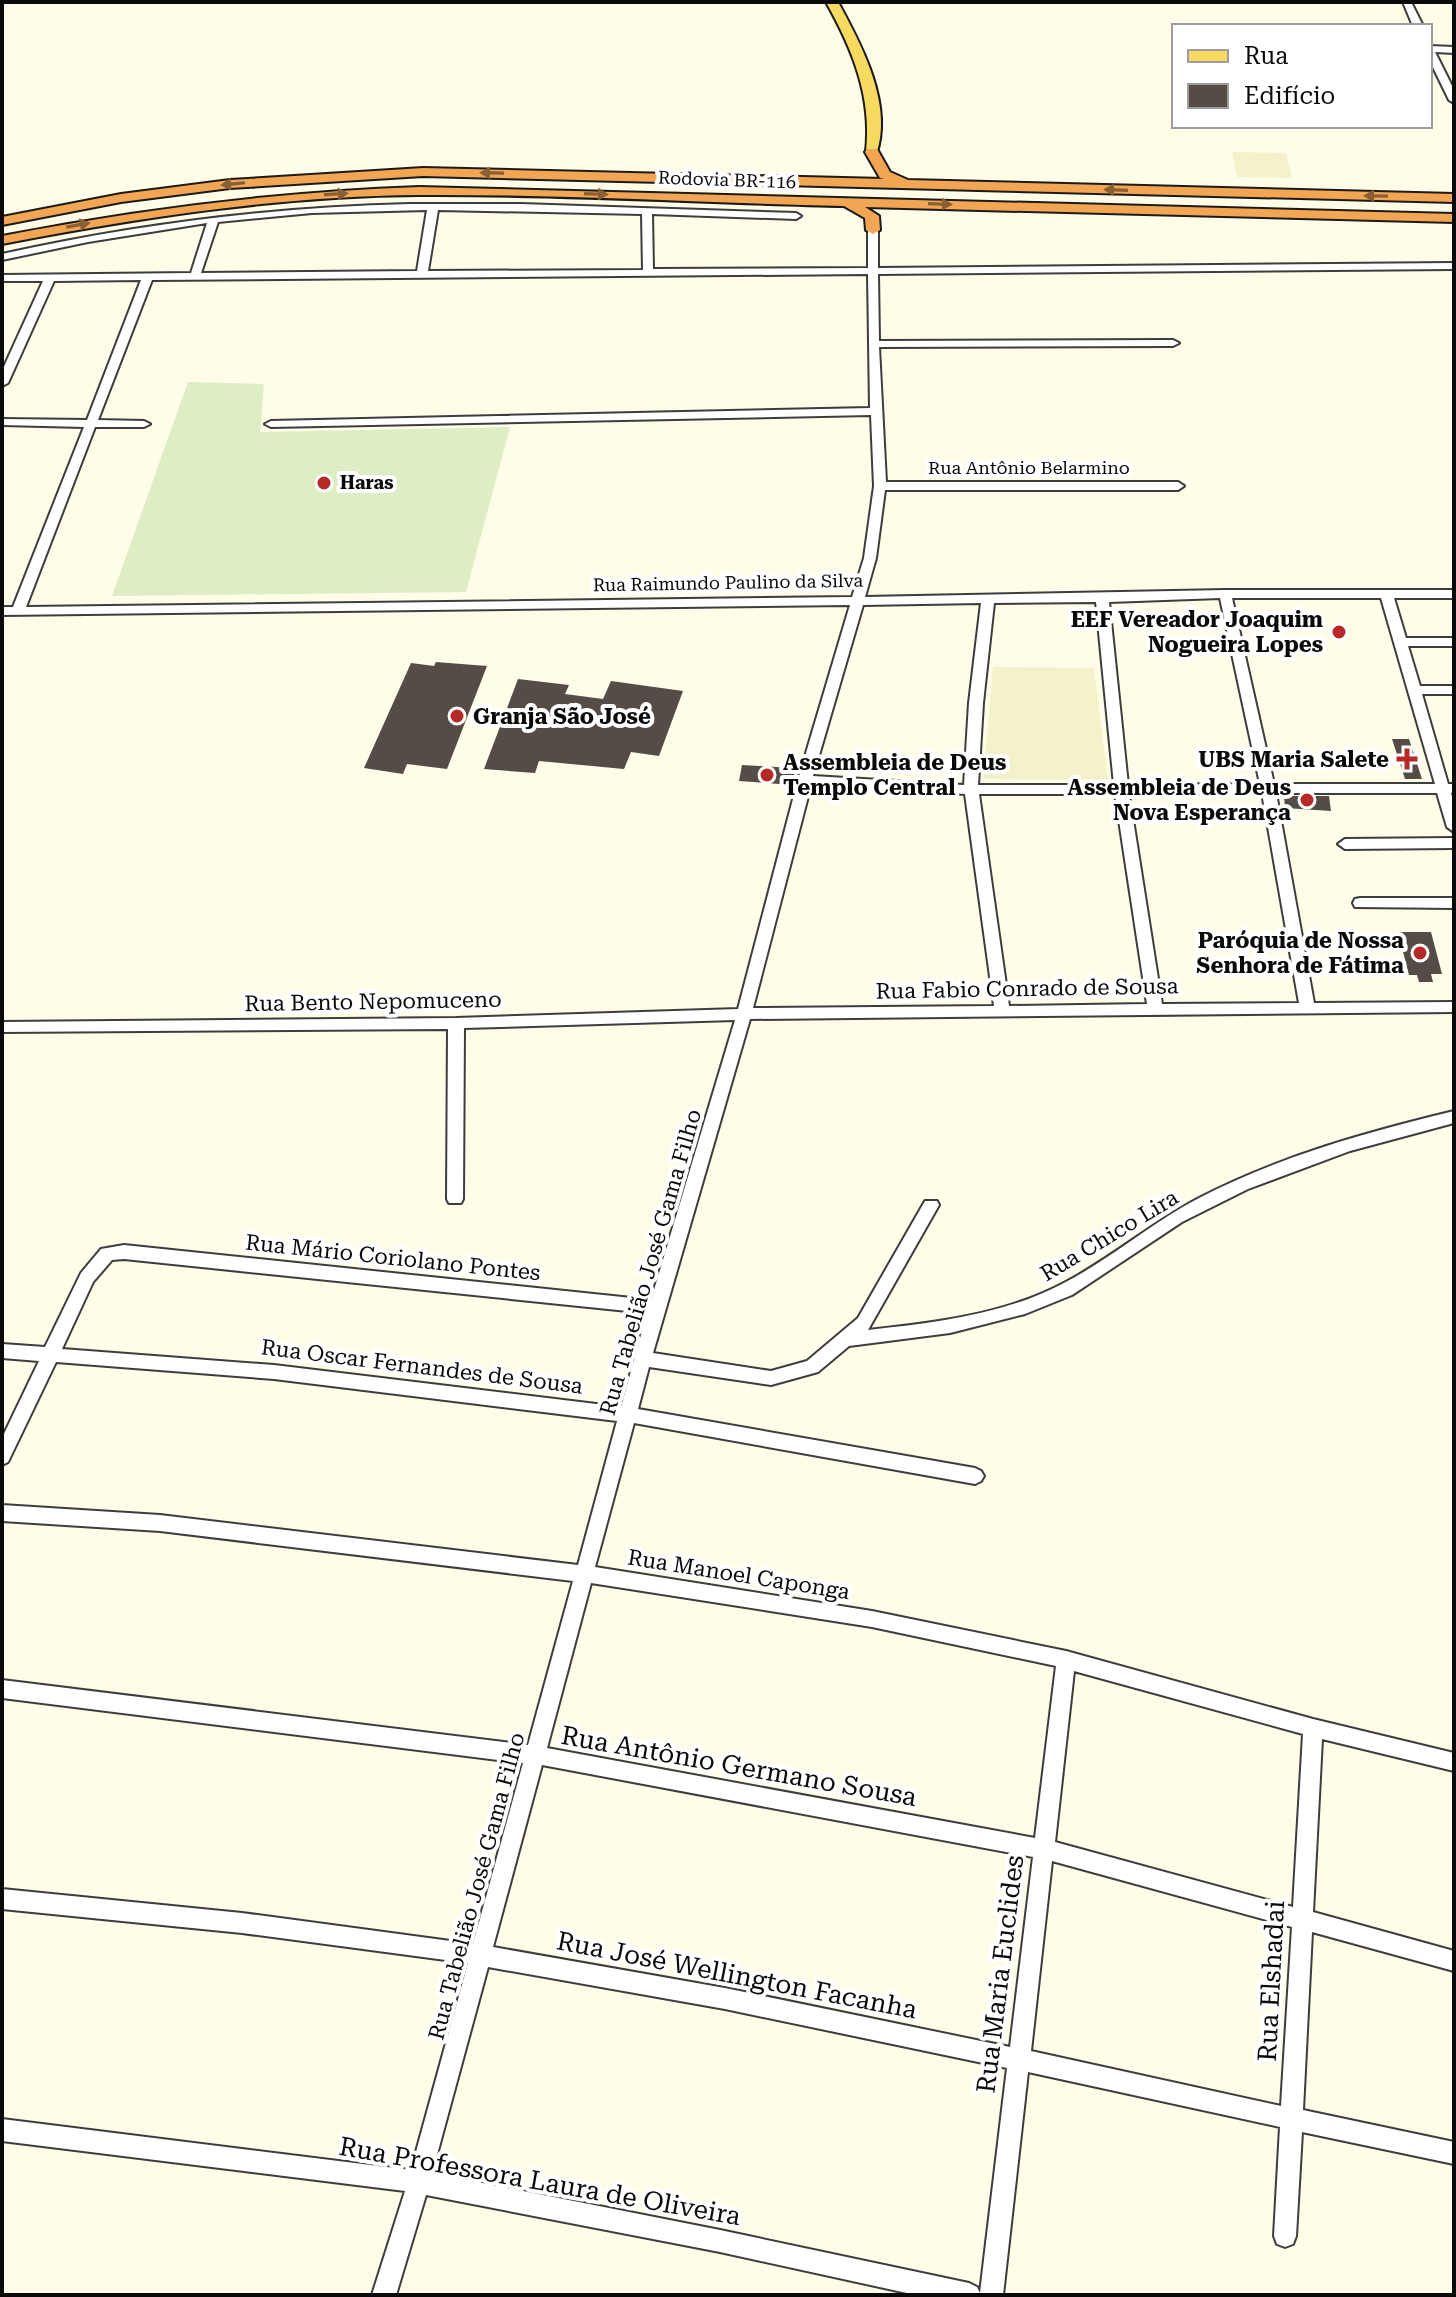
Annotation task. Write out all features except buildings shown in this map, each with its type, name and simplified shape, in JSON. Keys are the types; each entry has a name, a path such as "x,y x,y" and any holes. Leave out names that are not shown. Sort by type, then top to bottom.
{"highway":[{"path":"838,182 868,171 872,152"},
{"path":"872,152 885,175 919,185"},
{"name":"Rodovia BR-116","path":"2,221 170,191 368,174 501,173 1454,198"},
{"name":"Rodovia BR-116","path":"2,240 191,207 391,191 536,192 1454,218"},
{"path":"840,201 869,213 873,230"},
{"path":"873,230 882,215 910,203"}],"main road":[{"path":"832,2 863,66 871,105 872,152"}],"street":[{"path":"1407,2 1417,24"},
{"path":"1432,50 1454,50"},
{"path":"1432,54 1454,100"},
{"path":"422,274 433,207"},
{"path":"2,257 213,220 330,209 433,207 796,216"},
{"path":"647,211 648,271"},
{"path":"195,276 213,220"},
{"name":"Rua Tabelião José Gama Filho","path":"384,2295 419,2182 657,1307 744,1015 805,780 859,599 877,522 880,486 873,344 873,230"},
{"path":"2,278 1454,266"},
{"path":"2,383 50,277"},
{"path":"18,611 148,277"},
{"path":"873,344 1173,343"},
{"path":"271,424 876,411"},
{"path":"2,422 144,424"},
{"name":"Rua Antônio Belarmino","path":"880,486 1178,486"},
{"path":"1225,594 1268,788 1307,1007"},
{"name":"Rua Raimundo Paulino da Silva","path":"2,611 1225,594 1454,594"},
{"path":"1387,595 1448,788 1454,827"},
{"path":"988,598 976,703 971,790 1002,1011"},
{"path":"1102,598 1121,788 1155,1008"},
{"path":"1401,642 1454,642"},
{"path":"1415,690 1454,690"},
{"path":"805,780 971,790 1448,788"},
{"path":"1345,844 1454,843"},
{"path":"1360,903 1454,903"},
{"name":"Rua Fabio Conrado de Sousa","path":"744,1015 1454,1007"},
{"name":"Rua Bento Nepomuceno","path":"2,1027 456,1023 744,1015"},
{"path":"455,1199 456,1023"},
{"name":"Rua Chico Lira","path":"847,1339 969,1321 1047,1299 1080,1284 1175,1219 1272,1172 1351,1144 1454,1117"},
{"path":"644,1359 771,1378 812,1367 864,1323 931,1205"},
{"name":"Rua Mário Coriolano Pontes","path":"51,1354 93,1267 107,1254 124,1252 657,1307"},
{"name":"Rua Oscar Fernandes de Sousa","path":"2,1351 274,1372 629,1415 975,1476"},
{"path":"2,1457 51,1354"},
{"name":"Rua Manoel Caponga","path":"2,1513 160,1523 585,1574 872,1619 1066,1660 1313,1728 1454,1762"},
{"name":"Rua Maria Euclides","path":"991,2295 1066,1660"},
{"name":"Rua Antônio Germano Sousa","path":"2,1689 535,1755 1043,1849 1454,1961"},
{"name":"Rua Elshadai","path":"1285,2236 1313,1728"},
{"name":"Rua José Wellington Facanha","path":"2,1899 167,1915 480,1955 772,2008 1454,2153"},
{"name":"Rua Professora Laura de Oliveira","path":"2,2130 419,2182 720,2241 969,2295"}],"green space":[{"path":"1232,152 1286,153 1292,178 1237,177"},
{"name":"Haras","path":"188,382 264,384 260,432 510,427 466,592 112,596"},
{"path":"993,667 1094,668 1108,780 983,779"}],"place":[{"name":"Haras","path":"324,483"},
{"name":"EEF Vereador Joaquim Nogueira Lopes","path":"1339,632"},
{"name":"Granja São José","path":"457,716"},
{"name":"UBS Maria Salete","path":"1407,759"},
{"name":"Assembleia de Deus Templo Central","path":"767,775"},
{"name":"Assembleia de Deus Nova Esperança","path":"1307,800"},
{"name":"Paróquia de Nossa Senhora de Fátima","path":"1420,953"}]}
